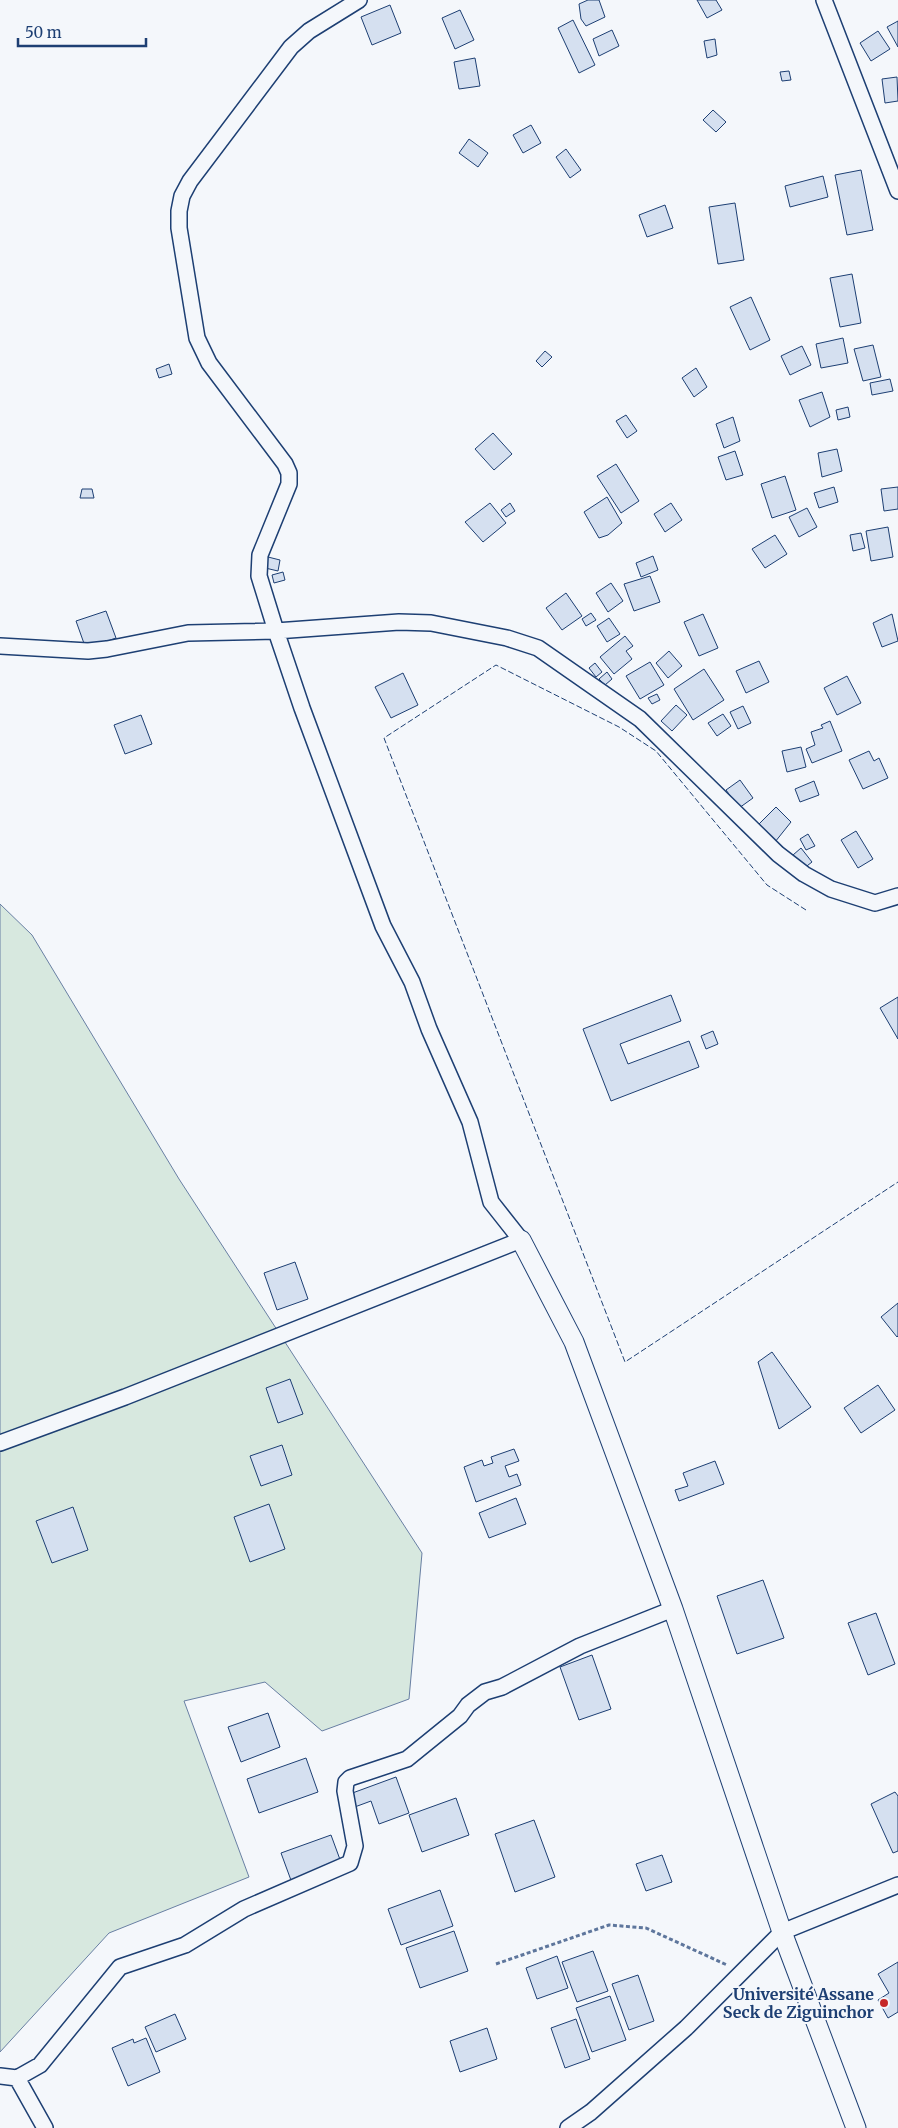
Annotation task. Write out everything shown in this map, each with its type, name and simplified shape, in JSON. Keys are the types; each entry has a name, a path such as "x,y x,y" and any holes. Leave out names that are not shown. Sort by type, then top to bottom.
{"street":[{"path":"359,0 340,4 291,48 190,182 182,196 179,211 179,228 194,325 202,351 285,464 289,473 289,484 260,554 259,576 302,708 384,926 412,982 429,1029 470,1122 491,1202 521,1240 574,1342 672,1609 782,1932 856,2128"},
{"path":"824,0 898,191"},
{"path":"0,646 88,650 107,649 188,633 276,631 399,622 431,623 472,629 507,638 538,648 640,719 778,854 804,874 831,889 875,903 898,896"},
{"path":"0,1444 521,1240"},
{"path":"0,2076 18,2078 32,2071 44,2060 120,1967 184,1945 244,1909 350,1863 355,1846 345,1791 346,1782 350,1778 407,1759 460,1716 468,1705 485,1692 502,1687 580,1646 672,1609"},
{"path":"568,2128 591,2112 686,2028 782,1932 898,1885"},
{"path":"18,2078 45,2128"}],"path":[{"path":"496,1964 608,1925 646,1928 742,1971"}],"shaded area":[{"path":"0,904 32,935 179,1179 422,1553 409,1699 322,1731 265,1682 184,1701 249,1877 109,1933 0,2052"}],"building":[{"path":"588,0 599,0 605,17 586,26 581,19 579,4"},
{"path":"697,0 716,0 722,10 707,18"},
{"path":"390,5 401,33 372,45 361,17"},
{"path":"460,10 474,40 455,49 442,18"},
{"path":"573,20 595,65 579,73 558,28"},
{"path":"898,21 898,47 887,27"},
{"path":"612,30 619,46 599,56 593,39"},
{"path":"878,31 890,49 871,61 860,43"},
{"path":"715,39 717,55 707,58 704,41"},
{"path":"475,58 480,86 459,89 454,62"},
{"path":"789,71 791,80 782,81 780,72"},
{"path":"897,77 898,101 885,103 882,79"},
{"path":"713,110 726,122 716,132 703,120"},
{"path":"531,125 541,143 523,153 513,135"},
{"path":"469,139 488,153 478,167 459,153"},
{"path":"566,149 581,170 570,178 556,157"},
{"path":"861,170 873,230 847,235 835,175"},
{"path":"823,176 828,197 790,207 785,186"},
{"path":"735,203 744,260 718,264 709,207"},
{"path":"665,205 673,228 647,237 639,215"},
{"path":"852,274 861,323 840,327 830,278"},
{"path":"751,297 770,340 750,350 730,307"},
{"path":"843,338 848,363 821,368 816,344"},
{"path":"873,345 881,377 863,381 854,349"},
{"path":"802,346 811,365 790,375 781,356"},
{"path":"545,351 552,357 542,367 536,361"},
{"path":"169,364 172,374 159,378 156,369"},
{"path":"696,368 707,387 694,397 682,378"},
{"path":"890,379 893,391 872,395 870,383"},
{"path":"822,392 830,417 810,427 799,400"},
{"path":"848,407 850,417 838,420 836,410"},
{"path":"626,415 637,431 627,438 616,421"},
{"path":"733,417 740,441 724,448 716,424"},
{"path":"493,433 512,454 494,470 475,449"},
{"path":"837,449 842,471 822,477 818,453"},
{"path":"735,451 743,475 726,480 718,457"},
{"path":"616,464 639,501 621,513 597,476"},
{"path":"785,476 796,510 772,518 761,484"},
{"path":"834,487 838,502 819,508 814,493"},
{"path":"898,487 898,509 884,511 881,489"},
{"path":"82,489 92,489 94,498 80,498"},
{"path":"607,497 622,523 608,535 599,538 584,512"},
{"path":"490,503 506,523 483,542 465,522"},
{"path":"510,503 515,511 506,517 501,510"},
{"path":"671,503 682,520 665,532 654,514"},
{"path":"807,508 817,527 799,537 789,517"},
{"path":"888,527 893,557 871,561 866,531"},
{"path":"861,533 865,548 853,551 850,535"},
{"path":"775,535 787,554 765,568 752,549"},
{"path":"264,556 280,560 278,571 261,567"},
{"path":"653,556 658,570 641,577 636,563"},
{"path":"283,572 285,580 274,583 272,575"},
{"path":"650,576 660,602 634,611 624,584"},
{"path":"611,583 623,601 608,612 596,593"},
{"path":"566,593 582,616 562,630 546,608"},
{"path":"106,611 116,638 86,649 76,621"},
{"path":"591,613 596,620 586,626 582,619"},
{"path":"703,614 718,648 699,656 684,622"},
{"path":"892,614 898,641 882,647 873,623"},
{"path":"609,618 620,634 607,642 597,626"},
{"path":"625,636 633,646 626,651 632,659 614,674 600,657"},
{"path":"669,651 682,666 668,678 656,663"},
{"path":"759,661 769,682 746,693 736,671"},
{"path":"650,662 664,685 640,699 626,676"},
{"path":"595,663 602,672 596,677 589,668"},
{"path":"704,669 724,700 693,720 674,689"},
{"path":"607,672 612,679 605,685 599,679"},
{"path":"403,673 418,705 391,718 375,687"},
{"path":"847,676 861,703 837,715 824,688"},
{"path":"657,694 660,700 652,704 648,698"},
{"path":"676,705 687,715 672,731 661,721"},
{"path":"743,706 751,723 738,729 730,712"},
{"path":"723,714 731,726 717,736 708,723"},
{"path":"141,715 152,744 125,754 114,725"},
{"path":"830,721 842,751 812,763 806,749 815,745 811,732 823,728 821,725"},
{"path":"801,747 806,767 787,772 782,751"},
{"path":"869,751 874,761 879,758 888,778 863,789 849,760"},
{"path":"740,780 753,798 739,808 726,790"},
{"path":"814,781 819,795 800,802 795,789"},
{"path":"776,807 791,822 775,842 757,826"},
{"path":"856,831 873,859 858,868 841,840"},
{"path":"808,834 815,846 806,850 800,839"},
{"path":"801,848 812,862 803,869 793,855"},
{"path":"671,995 681,1021 620,1044 628,1064 689,1041 699,1067 611,1101 583,1029"},
{"path":"898,997 898,1039 880,1008"},
{"path":"713,1031 718,1044 706,1049 701,1036"},
{"path":"295,1262 308,1299 277,1310 264,1273"},
{"path":"898,1303 898,1336 897,1337 881,1317"},
{"path":"772,1352 811,1407 779,1429 758,1362"},
{"path":"290,1379 303,1414 278,1423 266,1388"},
{"path":"878,1385 895,1410 861,1433 844,1408"},
{"path":"282,1445 292,1475 261,1486 250,1456"},
{"path":"514,1449 519,1461 505,1466 509,1477 517,1474 521,1485 476,1502 464,1467 482,1460 484,1466 493,1463 491,1457"},
{"path":"715,1461 724,1484 679,1501 675,1490 688,1486 683,1473"},
{"path":"516,1498 526,1524 489,1538 479,1513"},
{"path":"269,1504 285,1549 250,1562 234,1517"},
{"path":"73,1507 88,1550 52,1563 36,1521"},
{"path":"763,1580 784,1638 737,1654 717,1596"},
{"path":"876,1613 895,1664 868,1675 848,1623"},
{"path":"592,1655 611,1709 579,1720 560,1667"},
{"path":"268,1713 280,1747 241,1762 228,1727"},
{"path":"306,1758 318,1792 259,1813 247,1779"},
{"path":"396,1777 409,1813 379,1824 371,1801 352,1808 347,1795"},
{"path":"895,1792 898,1796 898,1851 893,1853 871,1804"},
{"path":"456,1798 469,1835 422,1852 409,1815"},
{"path":"534,1820 555,1877 515,1892 495,1834"},
{"path":"331,1835 342,1865 292,1883 281,1853"},
{"path":"662,1855 672,1882 646,1891 636,1864"},
{"path":"440,1890 453,1926 401,1945 388,1909"},
{"path":"454,1931 468,1971 420,1988 406,1948"},
{"path":"593,1951 608,1991 577,2002 562,1962"},
{"path":"557,1956 568,1988 537,1999 526,1968"},
{"path":"898,1962 898,2012 888,2018 878,2000 889,1993 878,1974"},
{"path":"638,1975 654,2021 629,2030 612,1984"},
{"path":"610,1996 626,2040 592,2052 576,2008"},
{"path":"175,2014 186,2039 156,2052 145,2027"},
{"path":"576,2019 590,2059 565,2068 551,2028"},
{"path":"487,2028 497,2059 460,2072 450,2041"},
{"path":"146,2038 160,2072 128,2086 112,2048 133,2039 134,2043"}],"fence":[{"path":"806,910 767,885 656,751 619,727 496,665 384,738 625,1362 898,1182"}],"place":[{"name":"Université Assane Seck de Ziguinchor","path":"884,2003"}]}
